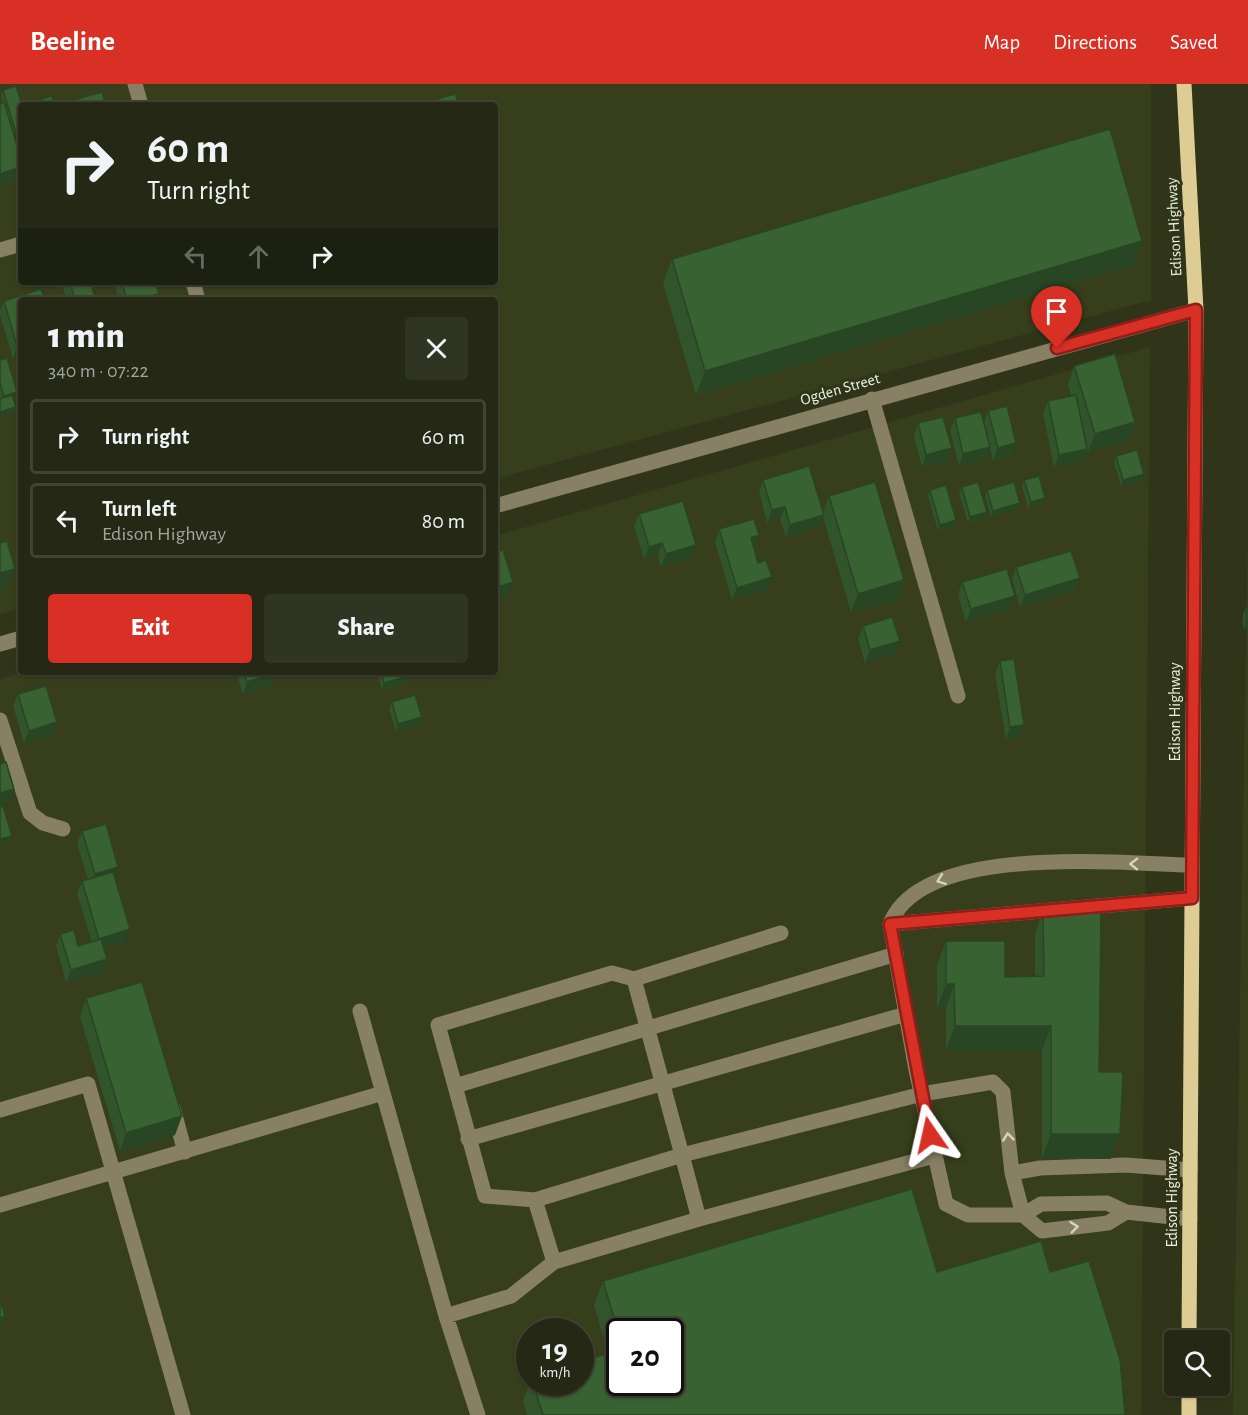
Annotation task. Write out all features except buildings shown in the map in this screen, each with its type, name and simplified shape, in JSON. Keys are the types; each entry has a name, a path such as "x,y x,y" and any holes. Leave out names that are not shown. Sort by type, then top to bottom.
{"main road":[{"name":"Edison Highway","path":"1184,84 1196,310 1189,1330"},
{"path":"1189,1396 1189,1415"}],"street":[{"path":"135,84 140,102"},
{"path":"0,250 18,245"},
{"name":"Ogden Street","path":"498,505 1196,310"},
{"path":"872,399 958,696"},
{"path":"0,644 18,639"},
{"path":"0,720 30,813 43,823 63,829"},
{"path":"1190,1219 1126,1212 1107,1203 1041,1204 1023,1215 968,1215 946,1204 934,1156 890,924 894,912 908,897 921,888 955,875 1018,863 1072,861 1192,865"},
{"path":"890,924 1192,898"},
{"path":"781,933 634,979 612,973 438,1025 485,1196 535,1200 682,1155 922,1094 993,1082 1004,1092 1012,1173 1023,1215 1042,1231 1108,1223 1126,1212"},
{"path":"455,1086 896,954"},
{"path":"634,979 699,1219"},
{"path":"360,1011 446,1316 478,1415"},
{"path":"468,1139 906,1014"},
{"path":"0,1110 88,1084 183,1415"},
{"path":"168,1089 185,1152"},
{"path":"0,1205 383,1093"},
{"path":"446,1316 511,1296 554,1263 699,1219 934,1156"},
{"path":"1012,1173 1040,1168 1126,1165 1190,1170"},
{"path":"535,1200 554,1263"}],"shaded area":[{"path":"0,84 1151,84 1151,300 498,478 498,297 18,297 18,609 0,614"},
{"path":"1150,347 1141,1415 0,1415 0,679 18,674 498,675 498,535"},
{"path":"1248,524 1248,1415 1233,1415"}],"route":[{"path":"930,1135 890,924 1057,912 1192,898 1196,310 1057,348"}]}
